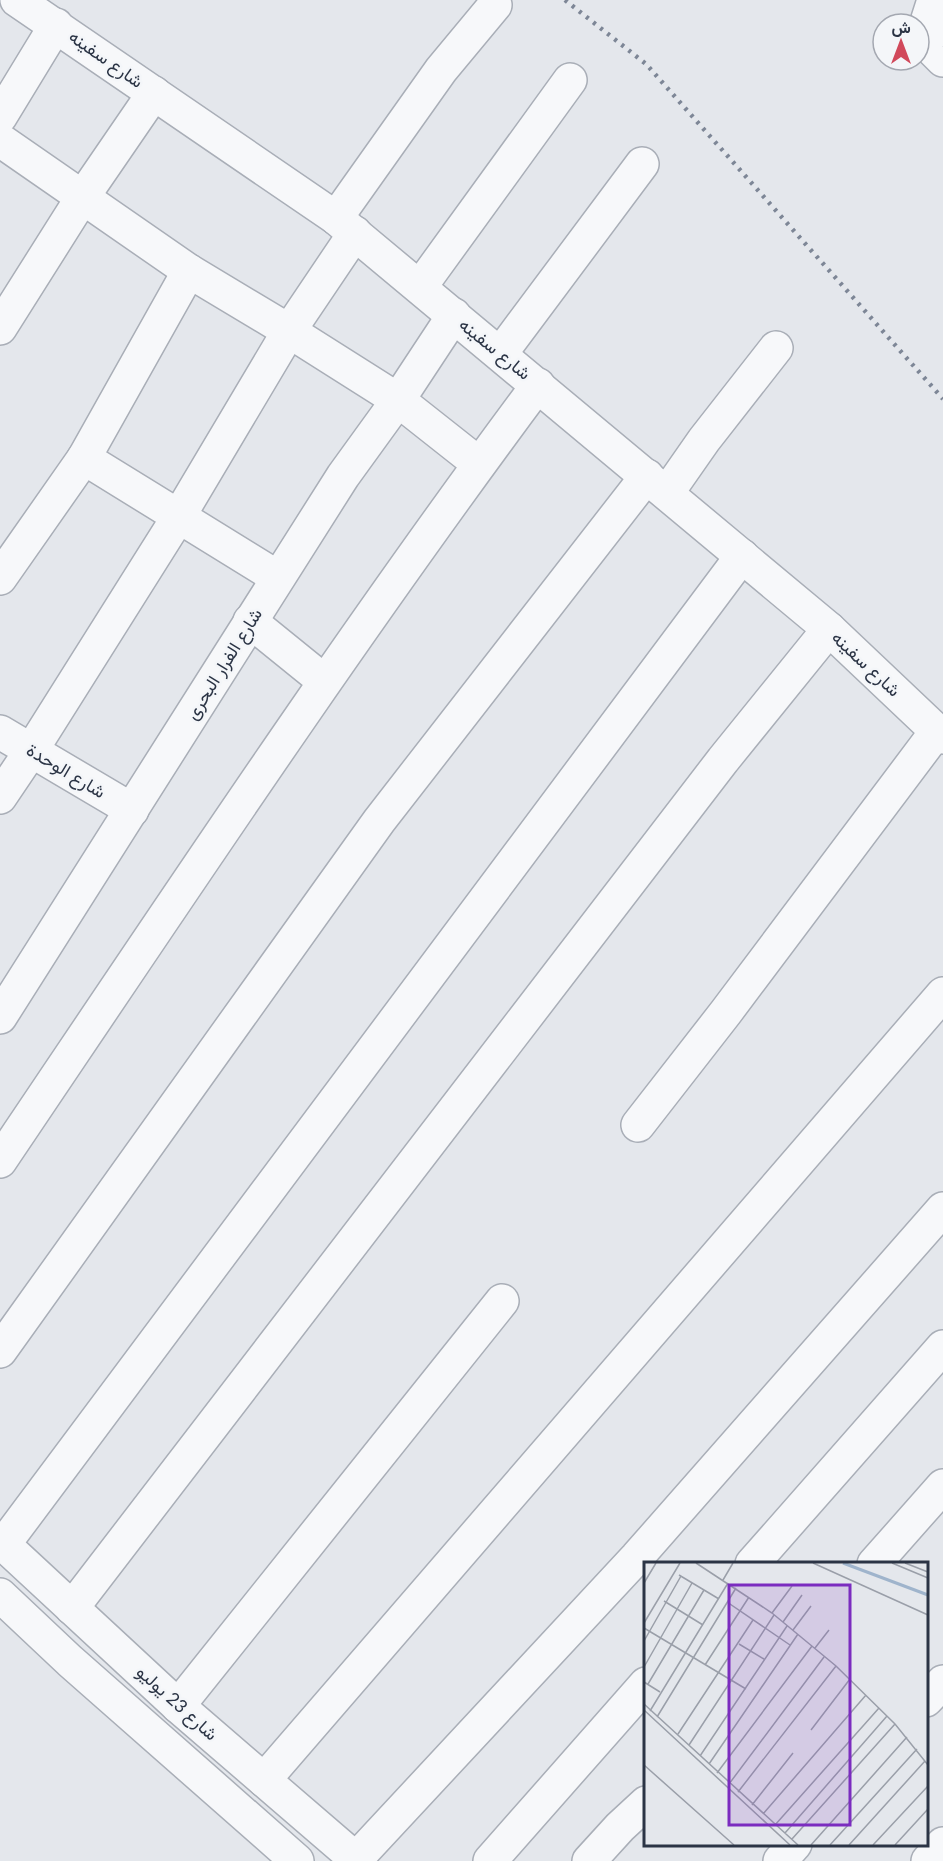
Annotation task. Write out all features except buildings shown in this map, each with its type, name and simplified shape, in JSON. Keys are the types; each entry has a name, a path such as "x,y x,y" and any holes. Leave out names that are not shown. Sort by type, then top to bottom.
{"street":[{"name":"شارع سفينه","path":"17,0 346,225 829,629 940,734"},
{"path":"934,0 927,22 932,48 943,60"},
{"path":"0,797 179,516 289,330 346,225 441,70 495,5"},
{"path":"0,117 56,25"},
{"path":"420,287 570,80"},
{"path":"0,328 82,198 154,93"},
{"path":"0,140 189,271 289,330 398,400 479,464"},
{"path":"501,353 642,164"},
{"path":"0,578 84,458 189,271"},
{"name":"شارع الفرار البحرى","path":"0,1017 277,577 343,476 398,400 454,315"},
{"path":"0,1351 379,821 657,484 704,440 776,348"},
{"path":"0,1161 324,681 538,385"},
{"path":"84,458 277,577"},
{"path":"2,1543 742,556"},
{"path":"250,621 324,681"},
{"path":"72,1608 708,779 829,629"},
{"name":"شارع الوحدة","path":"0,732 132,810"},
{"path":"638,1125 940,734"},
{"path":"264,1779 943,994"},
{"path":"357,1860 637,1557 943,1209"},
{"path":"178,1706 502,1301"},
{"path":"754,1562 943,1347"},
{"path":"876,1562 943,1486"},
{"name":"شارع 23 يوليو","path":"2,1543 178,1706 357,1860"},
{"path":"0,1594 70,1661 297,1861"},
{"path":"928,1699 943,1682"},
{"path":"490,1861 644,1686"},
{"path":"589,1861 644,1805"},
{"path":"928,1861 943,1844"},
{"path":"780,1861 794,1846"}],"railway":[{"path":"565,0 646,64 943,399"}]}
